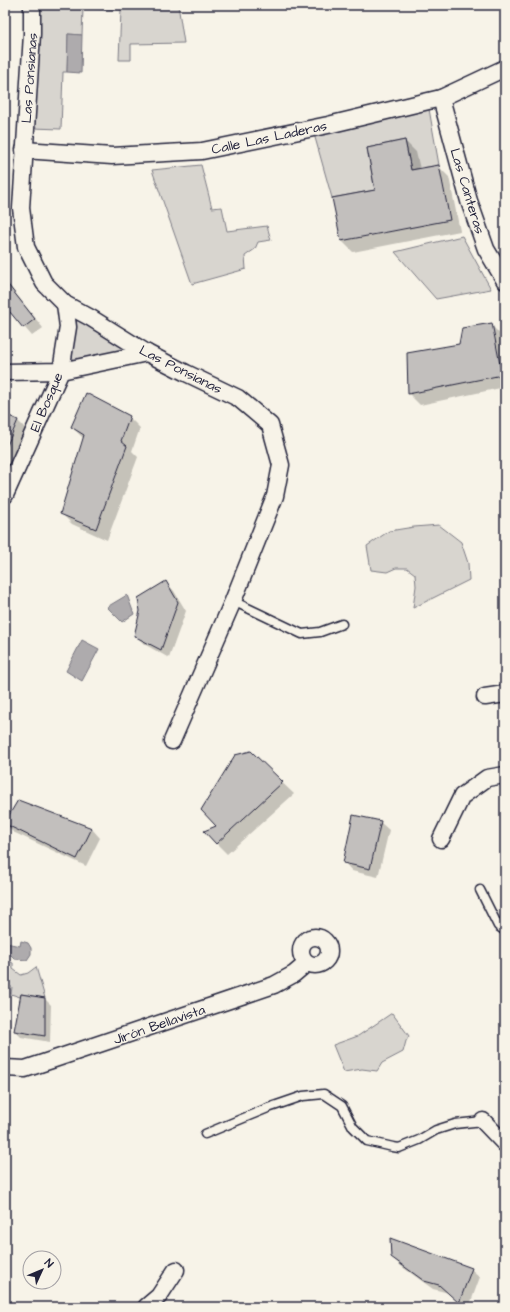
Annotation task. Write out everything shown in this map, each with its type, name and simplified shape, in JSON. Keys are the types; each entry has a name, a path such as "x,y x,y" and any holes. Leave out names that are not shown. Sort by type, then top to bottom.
{"street":[{"name":"Las Ponsianas","path":"32,5 32,34 21,208 26,247 44,284 66,304 147,353 238,398 270,425 281,465 275,496 233,601 172,741"},
{"name":"Calle Las Laderas","path":"24,150 112,156 202,151 328,125 441,98 505,68"},
{"name":"Las Canteras","path":"441,98 469,201 486,249 505,281"},
{"name":"El Bosque","path":"5,495 61,371 68,326 66,304"},
{"path":"5,372 61,371 147,353"},
{"path":"485,697 505,694"},
{"path":"441,839 462,796 487,778 505,775"},
{"name":"Jirón Bellavista","path":"5,1068 25,1069 274,985 294,974 307,963"},
{"path":"483,1121 505,1144"},
{"path":"146,1307 159,1296 176,1270"}],"lane":[{"path":"233,601 302,634 320,632 342,624"},
{"path":"480,890 498,926 505,931"},
{"path":"205,1134 268,1108 303,1096 324,1094 342,1106 352,1127 368,1141 393,1147 399,1148 419,1140 436,1130 455,1124 483,1121"}],"shaded area":[{"path":"36,5 178,5 184,43 131,44 131,60 119,60 121,10 83,8 82,35 68,34 67,72 63,72 61,129 32,128"},
{"path":"68,34 82,35 81,73 67,72"},
{"path":"429,109 439,165 411,170 405,140 367,148 375,190 332,198 314,134"},
{"path":"201,165 212,208 222,207 227,231 267,226 271,240 258,242 255,249 245,256 246,269 192,284 152,170"},
{"path":"462,236 491,289 436,299 395,252"},
{"path":"65,304 147,353 61,371"},
{"path":"439,525 461,542 468,563 469,580 413,608 416,586 415,574 407,568 396,568 387,572 371,570 367,546 389,531"},
{"path":"127,595 134,614 122,622 107,607"},
{"path":"82,640 99,649 82,681 66,671"},
{"path":"21,941 28,943 31,948 31,954 27,960 15,959 11,955 5,955 6,943 20,946"},
{"path":"5,959 13,963 13,969 21,975 28,973 36,967 45,998 21,994 20,997 11,994 12,987 5,986"},
{"path":"392,1013 409,1036 403,1052 382,1063 377,1071 362,1069 344,1072 333,1045 358,1036"}],"building":[{"path":"405,140 411,170 439,165 450,220 341,241 332,198 375,190 367,148"},
{"path":"5,281 35,319 23,328 5,306"},
{"path":"492,323 502,375 408,394 407,353 459,344 462,328"},
{"path":"86,393 130,416 121,441 127,446 96,529 60,514 84,435 71,427"},
{"path":"5,414 18,420 5,450"},
{"path":"166,581 178,602 161,650 134,636 140,611 138,598"},
{"path":"251,751 283,782 216,844 204,831 216,826 201,810 235,755"},
{"path":"18,800 92,828 77,859 5,824"},
{"path":"353,815 381,821 370,869 343,863"},
{"path":"21,994 45,998 45,1036 14,1031"},
{"path":"390,1238 472,1268 459,1303 439,1285 424,1281 391,1257"}]}
